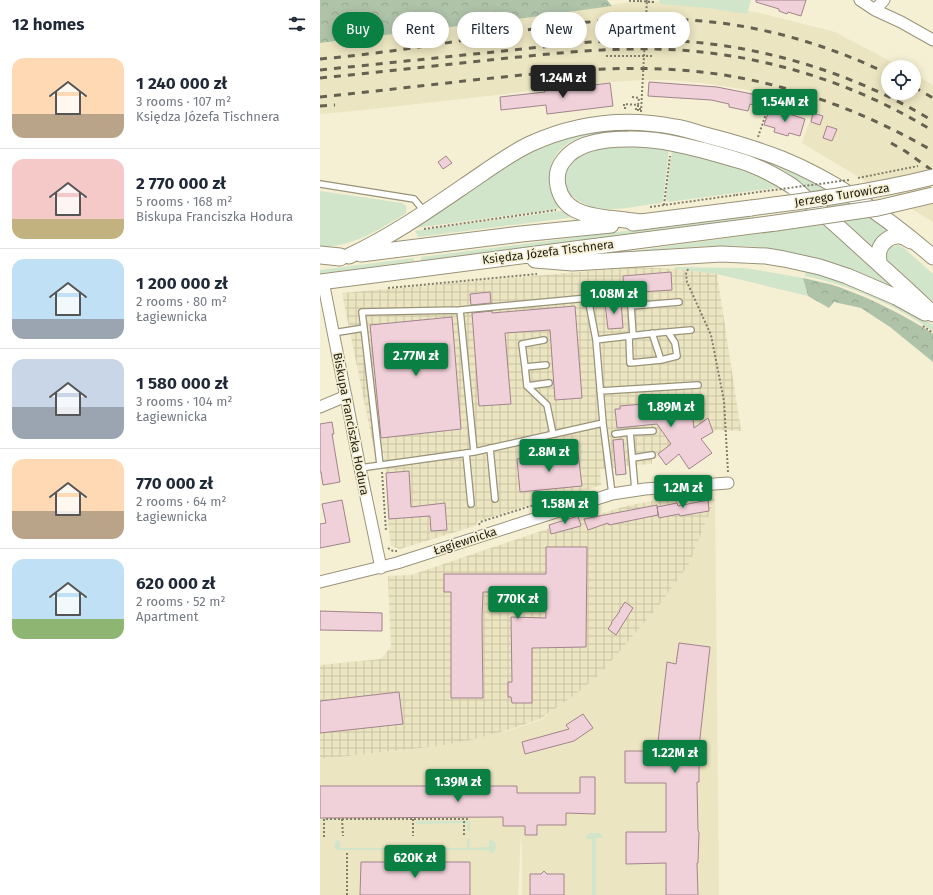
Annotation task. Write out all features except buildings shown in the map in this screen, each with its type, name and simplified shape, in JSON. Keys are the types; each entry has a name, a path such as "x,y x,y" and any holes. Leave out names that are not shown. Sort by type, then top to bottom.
{"main road":[{"path":"320,255 344,256 373,244 408,224 506,158 534,142 565,131 590,125 639,122 675,127 745,145 805,169 834,184 884,217 933,257"},
{"path":"643,222 588,215 577,211 564,200 557,182 559,169 564,159 573,151 590,144 619,139 671,142 736,159 769,173 793,187 913,294 933,314"},
{"name":"Jerzego Turowicza","path":"751,208 849,195 933,177"},
{"name":"Jerzego Turowicza","path":"776,223 878,208 933,196"},
{"name":"Księdza Józefa Tischnera","path":"320,260 528,233 643,222 751,208"},
{"name":"Księdza Józefa Tischnera","path":"321,281 776,223"},
{"path":"879,264 880,247 892,236 900,236 921,246"},
{"path":"514,256 544,261 573,263 720,254 766,256 820,267 847,276 896,296 933,318"}],"street":[{"path":"860,0 875,10 901,22 933,40"},
{"path":"875,10 884,0"},
{"name":"Biskupa Franciszka Hodura","path":"321,281 381,568"},
{"path":"320,407 346,396"},
{"name":"Łagiewnicka","path":"320,582 381,568 612,494 644,489 728,482"}],"lane":[{"path":"320,184 414,199 426,212"},
{"path":"588,286 588,298 596,340 603,423 612,494"},
{"path":"380,465 362,312 460,310 610,295"},
{"path":"668,332 675,343 677,356 661,360 630,364 631,306 679,302"},
{"path":"460,310 474,452"},
{"path":"333,333 364,328"},
{"path":"596,340 631,335 691,330"},
{"path":"652,333 661,360"},
{"path":"544,340 522,344 527,386 547,405 553,434"},
{"path":"525,368 546,366"},
{"path":"527,386 549,383"},
{"path":"600,391 698,385"},
{"path":"360,468 474,452 603,423"},
{"path":"615,434 653,431"},
{"path":"630,432 635,490"},
{"path":"490,448 495,499"},
{"path":"466,453 471,504"},
{"path":"632,458 652,455"}],"path":[{"path":"630,0 656,2"},
{"path":"646,1 646,12"},
{"path":"635,109 641,111 644,48"},
{"path":"606,56 653,56"},
{"path":"626,108 624,108 624,104 637,105 639,98 632,97 642,98"},
{"path":"758,137 769,106 781,109"},
{"path":"670,156 664,204 853,179 924,165"},
{"path":"419,230 562,209"},
{"path":"688,266 686,274 687,282 711,335 724,401 728,482"},
{"path":"384,288 420,285"},
{"path":"378,475 384,471 388,531 382,531"},
{"path":"477,527 480,522 572,493 577,496"},
{"path":"388,548 393,551 401,551"},
{"path":"324,837 324,819 467,819 467,822 464,822 464,835"},
{"path":"342,819 343,836"},
{"path":"413,819 413,836"},
{"path":"347,853 347,895"}],"shaded area":[{"path":"638,1 696,3 760,13 835,32 888,60 881,60 881,100 921,100 921,78 933,85 933,222 802,143 813,112 749,90 703,83 668,80 642,80 610,82 320,114 320,43 332,42 332,48 384,48 384,35 392,34 392,48 449,48 449,27 457,26 457,48 523,48 523,18 531,17 531,48 587,48 587,12 565,12"},
{"path":"635,267 675,269 717,274 741,431 716,430 701,439 712,453 689,469 679,454 665,465 666,463 660,454 652,459 652,464 626,466 626,474 616,475 615,468 600,469 601,485 577,493 573,491 478,521 475,526 400,549 391,546 384,454 375,454 342,293"},
{"path":"705,492 715,499 689,564 656,609 600,674 573,696 540,719 508,730 471,740 439,746 320,759 320,665 381,659 391,647 388,576 411,575 550,528 552,534 580,526 579,520 630,505"},
{"path":"715,499 719,895 522,895 521,833 518,895 320,895 320,759 439,746 507,731 541,720 600,674 656,609 689,564"}],"green space":[{"path":"320,0 607,0 612,6 568,12 531,12 531,17 523,18 523,12 457,12 457,26 449,27 449,12 392,12 392,34 384,35 384,12 332,12 332,42 320,43"},
{"path":"659,0 751,0 747,14 708,8 660,4"},
{"path":"614,129 648,130 671,133 670,136 638,132 601,133 568,143 557,154 550,169 550,189 553,199 559,207 557,209 415,228 503,167 534,150 570,136"},
{"path":"678,135 731,149 800,175 830,190 891,230 873,249 824,205 677,137"},
{"path":"621,144 669,149 663,201 661,203 627,208 603,209 582,203 573,196 570,198 566,192 564,181 567,166 581,153"},
{"path":"672,150 712,159 753,173 782,187 668,202 666,199"},
{"path":"320,191 402,203 406,206 406,213 366,236 345,244 322,247 320,245"},
{"path":"561,211 571,217 418,237 415,231"},
{"path":"750,215 750,218 421,261 421,257"},
{"path":"828,224 899,290 838,265 778,250 748,246 709,246 619,253"},
{"path":"898,245 904,248 933,274 933,301 886,260 885,254 889,247"},
{"path":"414,258 414,261 320,274 320,270"},
{"path":"675,267 744,268 803,278 808,296 717,274 675,269"},
{"path":"806,272 823,275 857,286 917,315 933,325 933,331 872,297 839,285 805,276"},
{"path":"803,278 834,286 875,302 898,313 932,333 933,362 890,327 861,308 834,302 829,308 808,296"},
{"path":"416,821 470,821 470,831 467,831 467,824 463,823 416,824"},
{"path":"590,833 600,833 604,838 596,838 596,895 592,895 592,839 586,839 586,836"},
{"path":"467,839 470,839 470,848 489,847 489,839 495,842 496,847 494,852 489,853 489,850 416,850 416,848 467,848"},
{"path":"338,840 340,842 340,848 412,848 412,850 337,850 335,845 336,841"}],"railway":[{"path":"320,59 436,45 531,29 584,22 664,19 722,23 779,34 835,51 881,71"},
{"path":"320,70 590,42 633,40 696,42 767,54 836,74 902,103 933,121"},
{"path":"320,78 566,52 634,49 679,50 713,53 746,59 811,75 874,99 933,131"},
{"path":"320,97 493,78 597,69 649,69 701,72 732,76 792,90 850,110 906,136 933,151"},
{"path":"921,91 933,98"},
{"path":"320,106 335,105"},
{"path":"891,143 933,171"}]}
